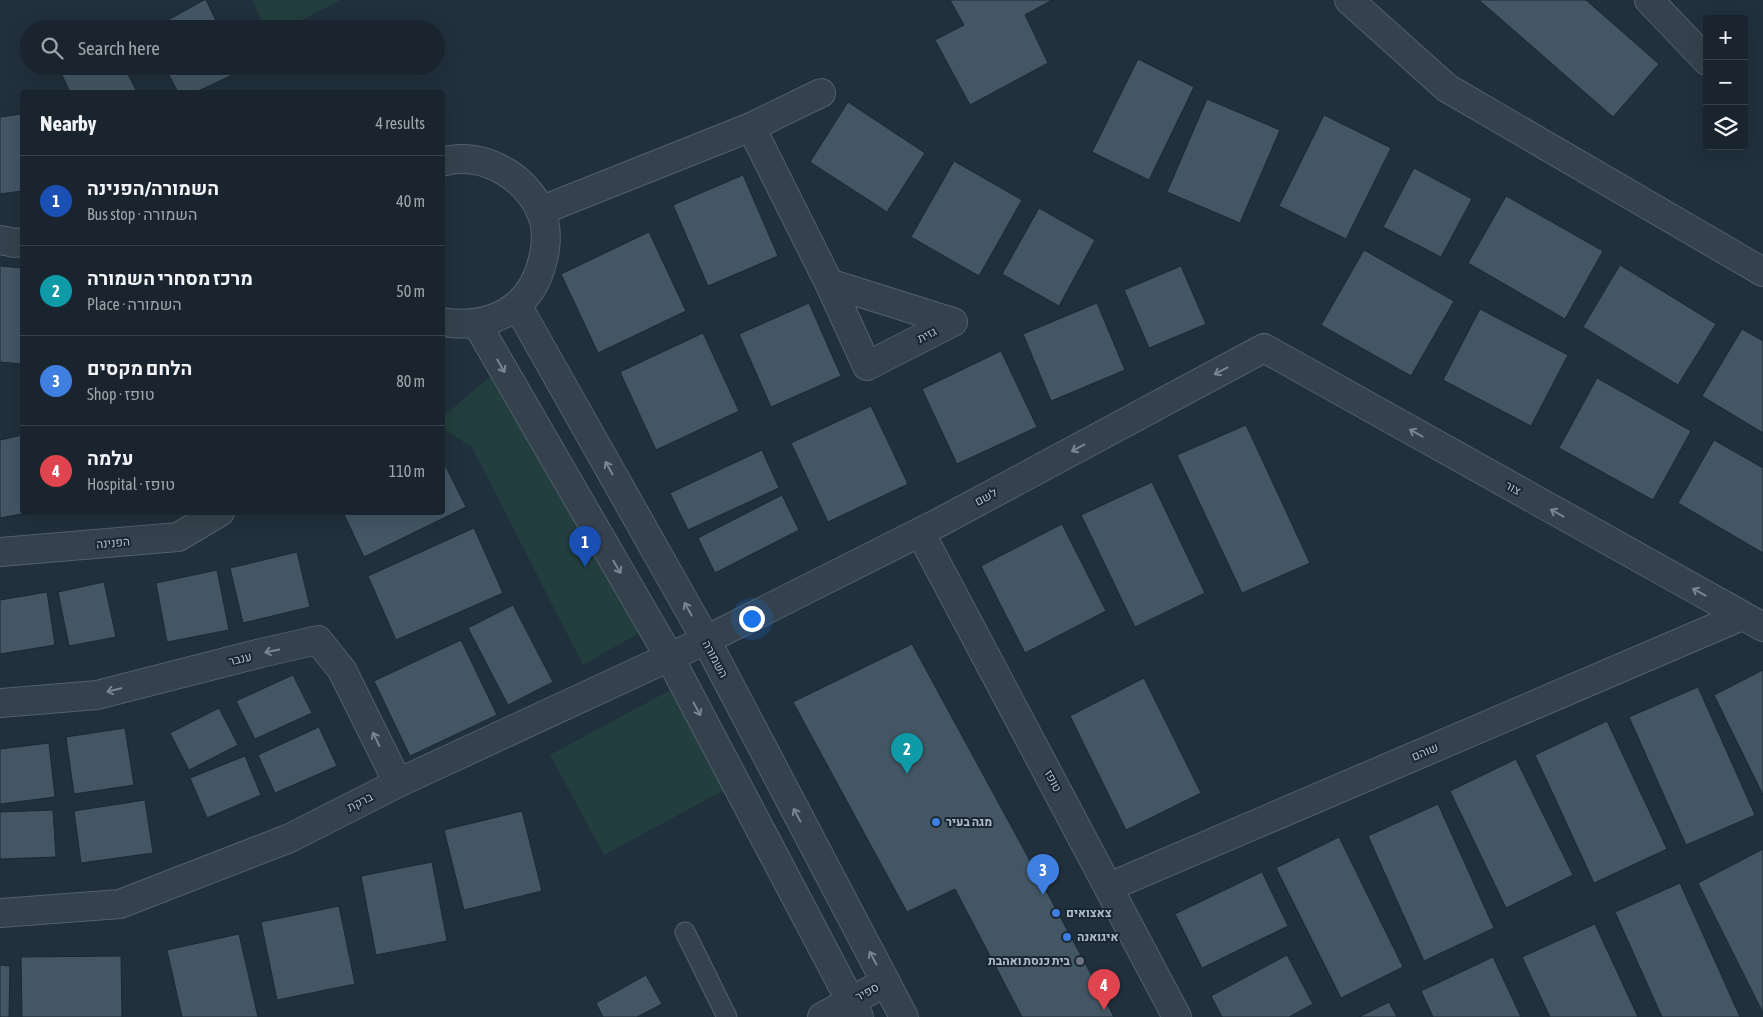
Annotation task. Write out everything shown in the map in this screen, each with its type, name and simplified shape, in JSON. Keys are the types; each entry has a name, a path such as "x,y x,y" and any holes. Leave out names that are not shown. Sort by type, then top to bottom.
{"street":[{"path":"1349,0 1447,88 1763,272"},
{"path":"1649,0 1706,60"},
{"path":"540,211 751,127 822,93"},
{"path":"751,127 829,282"},
{"path":"445,162 482,161 499,168 516,179 530,194 545,223 541,269 528,295 517,305 492,320 477,324 459,325 445,323"},
{"path":"0,240 20,242"},
{"name":"השמורה","path":"517,305 706,640 904,1017"},
{"path":"477,324 670,658 855,1009"},
{"name":"לשם","path":"706,640 930,533 1264,348"},
{"name":"צור","path":"1264,348 1752,622"},
{"name":"הפנינה","path":"0,552 178,537 215,515"},
{"name":"טופז","path":"930,533 1177,1017"},
{"name":"שוהם","path":"1109,887 1752,622"},
{"name":"ענבר","path":"0,703 97,695 318,640 342,670 398,783"},
{"name":"ברקת","path":"0,913 120,904 290,838 398,783 706,640"},
{"name":"ספיר","path":"822,1017 855,1009 886,982"}],"lane":[{"path":"684,932 727,1017"}],"green space":[{"path":"252,0 341,0 302,20 261,20"},
{"path":"502,367 639,633 583,665 472,447 445,430 445,414"},
{"path":"674,688 728,788 604,855 550,755"}],"building":[{"path":"206,0 216,20 168,20"},
{"path":"950,0 1052,0 1025,15 1048,63 970,105 935,40 964,25"},
{"path":"1479,0 1586,0 1659,64 1613,117"},
{"path":"1138,59 1194,87 1149,180 1092,152"},
{"path":"62,75 128,75 136,90 69,90"},
{"path":"169,75 232,75 200,90 177,90"},
{"path":"1207,99 1280,130 1240,223 1167,192"},
{"path":"848,102 925,153 887,212 810,162"},
{"path":"20,114 20,191 0,194 0,117"},
{"path":"1324,115 1391,148 1346,239 1279,206"},
{"path":"954,161 1022,200 979,276 911,237"},
{"path":"1414,168 1472,199 1441,257 1383,227"},
{"path":"743,175 778,256 708,286 673,205"},
{"path":"1506,196 1603,251 1565,319 1468,263"},
{"path":"1039,208 1095,240 1059,306 1002,274"},
{"path":"649,232 686,311 598,353 561,274"},
{"path":"1364,250 1454,301 1411,376 1321,325"},
{"path":"1620,265 1716,324 1678,385 1583,327"},
{"path":"0,266 20,268 20,364 0,362"},
{"path":"1181,266 1206,324 1149,348 1124,290"},
{"path":"809,303 841,376 771,407 739,334"},
{"path":"1097,303 1125,370 1051,401 1023,334"},
{"path":"1480,309 1568,355 1531,426 1443,380"},
{"path":"1742,329 1763,341 1763,433 1702,396"},
{"path":"703,333 739,411 656,450 620,372"},
{"path":"1001,351 1037,427 957,464 922,389"},
{"path":"1597,378 1691,431 1653,500 1559,448"},
{"path":"871,406 908,484 828,522 791,443"},
{"path":"1246,425 1310,563 1242,593 1177,455"},
{"path":"20,435 20,514 0,518 0,440"},
{"path":"1714,440 1763,468 1763,553 1678,503"},
{"path":"762,450 779,488 688,530 670,493"},
{"path":"445,465 466,507 364,557 344,515 445,515"},
{"path":"1152,482 1205,593 1135,627 1081,515"},
{"path":"782,495 799,530 715,573 698,538"},
{"path":"1062,524 1106,611 1025,653 981,566"},
{"path":"474,528 503,593 396,640 368,576"},
{"path":"297,552 310,607 243,623 230,568"},
{"path":"217,570 229,630 167,642 156,583"},
{"path":"104,582 116,637 69,646 58,592"},
{"path":"47,592 55,645 0,654 0,600"},
{"path":"513,605 553,682 508,705 468,628"},
{"path":"461,640 497,715 410,756 374,681"},
{"path":"912,644 1114,1017 1022,1017 955,889 907,912 793,702"},
{"path":"1763,670 1763,795 1714,695"},
{"path":"293,675 312,713 255,739 236,701"},
{"path":"1144,678 1201,793 1126,830 1070,716"},
{"path":"1698,687 1755,815 1686,845 1629,717"},
{"path":"219,708 238,745 189,770 170,733"},
{"path":"1607,721 1667,849 1594,883 1535,755"},
{"path":"319,727 337,766 275,793 258,755"},
{"path":"125,728 134,785 74,794 66,737"},
{"path":"49,743 55,797 0,804 0,749"},
{"path":"245,756 261,795 207,818 190,778"},
{"path":"1516,759 1573,875 1506,908 1450,791"},
{"path":"145,800 153,853 81,863 74,811"},
{"path":"1438,804 1494,928 1424,961 1368,836"},
{"path":"53,810 56,857 0,859 0,812"},
{"path":"522,811 542,891 464,910 444,830"},
{"path":"1339,837 1403,967 1341,998 1276,868"},
{"path":"1763,849 1763,1013 1698,883"},
{"path":"432,862 447,941 376,955 361,876"},
{"path":"1262,872 1288,926 1202,968 1175,914"},
{"path":"1680,883 1740,1017 1662,1017 1615,912"},
{"path":"339,906 355,984 277,1000 261,922"},
{"path":"1595,924 1638,1017 1550,1017 1522,957"},
{"path":"239,934 258,1017 182,1017 167,950"},
{"path":"1287,955 1313,1004 1289,1017 1222,1017 1211,996"},
{"path":"121,956 122,1017 22,1017 21,957"},
{"path":"1493,957 1521,1017 1433,1017 1421,991"},
{"path":"0,965 10,966 9,1017 0,1017"},
{"path":"646,975 662,1004 637,1017 603,1017 596,1003"},
{"path":"1389,1002 1397,1017 1359,1017"}],"place":[{"name":"השמורה/הפנינה","path":"585,567"},
{"name":"מרכז מסחרי השמורה","path":"907,774"},
{"name":"מגה בעיר","path":"936,822"},
{"name":"הלחם מקסים","path":"1043,895"},
{"name":"צאצואים","path":"1056,913"},
{"name":"איגואנה","path":"1067,937"},
{"name":"בית כנסת ואהבת","path":"1080,961"},
{"name":"עלמה","path":"1104,1010"}]}
